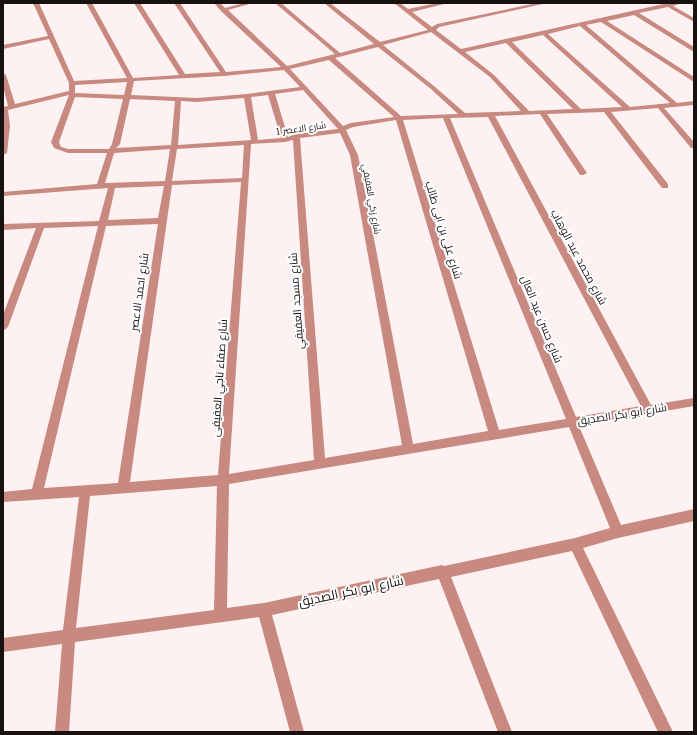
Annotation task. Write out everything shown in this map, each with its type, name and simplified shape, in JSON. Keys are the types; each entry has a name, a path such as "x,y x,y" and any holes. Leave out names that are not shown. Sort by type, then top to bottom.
{"street":[{"path":"36,3 72,83 72,93"},
{"path":"89,3 131,80 116,144 111,151 100,186"},
{"path":"137,3 183,77"},
{"path":"176,3 224,74"},
{"name":"شارع زكي العفيفي","path":"217,3 286,68 342,129 354,155 408,449"},
{"path":"223,10 250,3"},
{"path":"278,3 399,118"},
{"path":"327,3 433,88 462,114"},
{"path":"397,3 497,80 526,112"},
{"path":"407,11 445,3"},
{"path":"72,83 183,77 286,68 379,45 433,30 439,26 544,3"},
{"path":"461,51 673,4 694,20"},
{"path":"635,13 694,50"},
{"path":"602,20 694,80"},
{"path":"582,25 676,105"},
{"path":"544,33 628,109"},
{"path":"3,47 51,37"},
{"path":"508,41 578,110"},
{"path":"3,75 7,108 7,126 3,153"},
{"path":"7,108 72,93 178,100 248,96 305,88"},
{"name":"شارع الاعصر 1","path":"72,93 55,142 56,145 63,150 68,151 111,151 285,140 296,136 335,132 351,125 399,118 462,114 628,109 694,103"},
{"path":"271,93 285,140"},
{"name":"شارع صفاء ناجي العفيفى","path":"220,616 223,480 245,180 251,142 248,96"},
{"name":"شارع احمد الاعصر","path":"123,488 174,147 178,100"},
{"path":"660,107 694,146"},
{"path":"606,110 665,186"},
{"path":"542,112 583,173"},
{"name":"شارع محمد عبد الوهاب","path":"490,114 648,410"},
{"name":"شارع حسن عبد العال","path":"445,115 618,532"},
{"name":"شارع على بن ابى طالب","path":"399,118 495,435"},
{"name":"شارع مسجد العفيفي","path":"296,136 320,463"},
{"path":"3,194 100,186 245,180"},
{"path":"37,494 112,186"},
{"path":"3,227 162,221"},
{"path":"3,327 41,226"},
{"name":"شارع ابو بكر الصديق","path":"3,497 223,480 694,402"},
{"path":"62,732 69,636 85,491"},
{"name":"شارع ابو بكر الصديق","path":"3,645 264,610 575,544 618,532 694,515"},
{"path":"575,544 666,732"},
{"path":"442,572 505,732"},
{"path":"264,610 297,732"}]}
